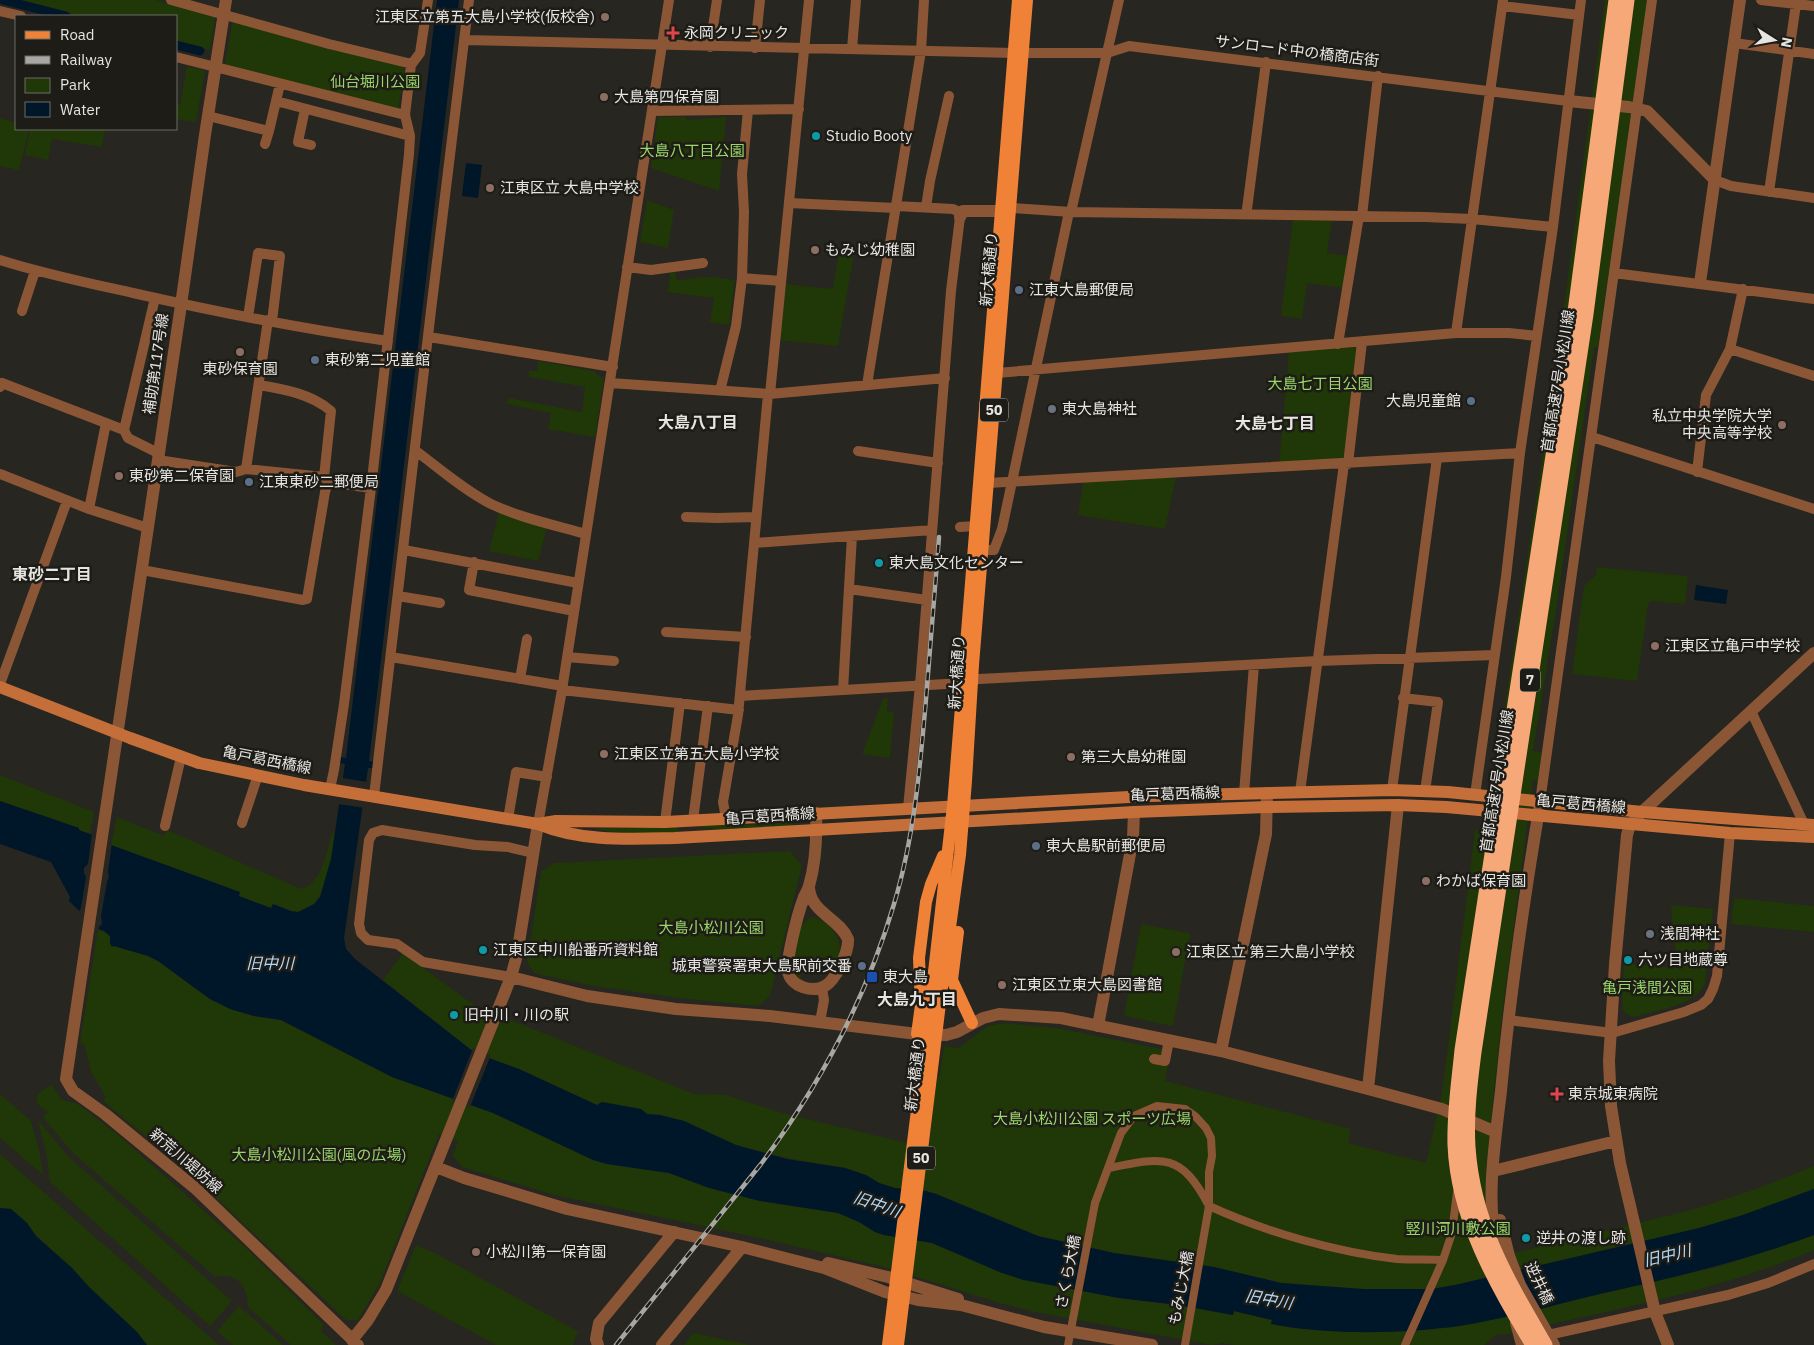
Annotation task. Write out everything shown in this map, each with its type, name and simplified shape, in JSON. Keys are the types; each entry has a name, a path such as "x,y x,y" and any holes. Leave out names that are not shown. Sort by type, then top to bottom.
{"highway":[{"name":"首都高速7号小松川線","path":"1533,1345 1508,1304 1474,1233 1461,1190 1455,1118 1462,1050 1575,312 1616,0"},
{"name":"首都高速7号小松川線","path":"1549,1342 1517,1297 1484,1228 1473,1188 1470,1168 1468,1116 1474,1052 1586,314 1627,0"}],"main road":[{"name":"新大橋通り","path":"1018,0 1019,53"},
{"name":"新大橋通り","path":"968,682 975,526 1006,210 1019,53 1027,0"},
{"name":"新大橋通り","path":"939,971 960,855 957,821 958,806 968,682 983,550 997,373 1006,210"},
{"name":"亀戸葛西橋線","path":"0,685 118,733 181,757 211,766 332,789 538,824 554,831 596,837 630,839 705,837 1134,812 1398,805 1446,807 1730,834 1814,837"},
{"name":"亀戸葛西橋線","path":"538,824 556,821 666,822 1148,796 1392,790 1475,795 1642,812 1809,825"},
{"path":"675,838 684,833 690,820 695,824 698,834 705,837"},
{"name":"新大橋通り","path":"898,1345 901,1288 939,971 949,845 957,821"},
{"path":"1763,836 1814,844"},
{"path":"916,1034 921,1005 920,958 926,902 938,866 949,845"},
{"path":"960,855 963,894 952,980 972,1023"},
{"name":"新大橋通り","path":"888,1345 901,1288"},
{"path":"883,1345 901,1288"},
{"path":"901,1288 904,1345"}],"street":[{"path":"171,0 329,44 412,64"},
{"name":"補助第117号線","path":"103,831 226,0"},
{"path":"332,789 388,341 410,136 405,116 410,65 420,54 428,0"},
{"path":"372,796 391,657 451,136 469,0"},
{"path":"355,1342 386,1290 511,977 548,777 669,0"},
{"path":"710,47 717,0"},
{"path":"755,48 760,0"},
{"path":"726,818 723,802 739,710 756,516 809,0"},
{"path":"852,50 856,0"},
{"path":"867,384 922,51 924,0"},
{"path":"983,550 994,550 1002,528 1070,212 1119,0"},
{"path":"1475,795 1506,577 1520,454 1581,0"},
{"path":"1522,1345 1492,1202 1496,1132 1508,1020 1592,437 1652,0"},
{"path":"1700,283 1740,0"},
{"path":"1761,0 1814,6"},
{"path":"1456,333 1490,91 1500,2 1579,16"},
{"path":"1769,192 1796,4"},
{"path":"0,11 17,15"},
{"name":"サンロード中の橋商店街","path":"464,40 1019,53 1107,53 1128,46 1568,101"},
{"path":"1734,42 1814,54"},
{"path":"178,58 405,116"},
{"path":"1247,212 1266,62"},
{"path":"1338,344 1360,216 1378,76"},
{"path":"265,144 280,84"},
{"path":"926,207 949,96"},
{"path":"276,101 410,136"},
{"path":"1568,101 1637,108 1647,111 1715,180 1731,186 1814,198"},
{"path":"305,109 298,142 310,145"},
{"path":"652,111 799,109"},
{"path":"720,391 736,326 742,278 744,212 742,174 748,110"},
{"path":"208,116 269,131"},
{"path":"788,204 926,207 953,209 960,215"},
{"path":"908,808 920,685 952,282 960,215 963,211 1247,212 1472,219 1552,227"},
{"path":"246,469 280,256 258,253 248,317"},
{"path":"0,260 35,271 181,305 325,332 388,341"},
{"path":"628,267 651,270 703,263"},
{"path":"22,311 35,271"},
{"path":"1614,273 1814,299"},
{"path":"742,278 781,281"},
{"path":"1697,472 1706,395 1730,349 1743,289"},
{"path":"155,298 124,430 128,438 154,451 159,456 236,472 246,469 371,488"},
{"path":"997,373 1456,333 1509,333 1537,336"},
{"path":"429,337 613,367"},
{"path":"1300,792 1362,342"},
{"path":"1730,349 1814,376"},
{"path":"610,383 769,394 945,378"},
{"path":"0,387 2,383 124,430"},
{"path":"142,570 303,600 307,599 326,480 331,411 325,406 290,391 260,385"},
{"path":"89,509 106,423"},
{"path":"1592,437 1814,509"},
{"path":"416,451 460,484 490,503 518,516 586,534"},
{"path":"858,451 938,463"},
{"path":"988,483 1520,454"},
{"path":"1392,790 1437,458"},
{"path":"0,474 67,501 148,528"},
{"path":"0,685 67,501"},
{"path":"686,517 756,516"},
{"path":"960,527 975,526"},
{"path":"754,543 932,530"},
{"path":"843,690 852,536"},
{"path":"404,550 578,583"},
{"path":"474,562 469,590 574,611"},
{"path":"849,589 927,600"},
{"path":"398,596 440,603"},
{"path":"666,632 746,637"},
{"path":"520,678 526,639"},
{"path":"1668,1345 1655,1312 1632,1214 1616,1141 1609,1082 1617,946 1627,835 1630,825 1642,812 1814,653"},
{"path":"740,696 1318,661 1494,655"},
{"path":"391,657 520,678 562,688 739,710"},
{"path":"567,657 614,661"},
{"path":"1244,794 1254,665"},
{"path":"1403,698 1438,702 1425,791"},
{"path":"666,822 680,704"},
{"path":"690,820 708,706"},
{"path":"1751,711 1809,825"},
{"path":"165,826 181,757"},
{"path":"508,819 516,772 548,777"},
{"path":"242,823 258,775"},
{"path":"1221,1050 1252,892 1266,834 1267,793"},
{"path":"1368,1089 1398,805"},
{"path":"1098,1026 1133,838 1134,812"},
{"path":"809,888 802,903 788,962 788,972 792,982 801,987 815,989 822,988 833,979 846,953 848,943 847,936 814,903 809,895 816,851 816,813"},
{"path":"533,853 508,847 476,845 382,830 373,833 369,840 359,924 361,933 368,940 397,944 423,962 511,977 587,996 676,1009 762,1015 916,1034 946,1035 957,1032 972,1023 999,1014 1061,1018 1221,1050 1442,1109 1496,1132"},
{"name":"新荒川堤防線","path":"103,831 66,1076 67,1083 72,1090 119,1125 195,1188 355,1342"},
{"path":"1508,1020 1612,1033 1694,1009 1701,1005 1708,999 1714,989 1717,976 1730,834"},
{"path":"796,929 802,916 808,913 822,914 829,919"},
{"path":"820,1022 824,1000 822,988"},
{"path":"1154,1059 1165,1060 1169,1040"},
{"name":"もみじ大橋","path":"1109,1168 1121,1133 1134,1116 1157,1106 1185,1108 1206,1128 1211,1138 1212,1156 1209,1172 1209,1206 1185,1345"},
{"path":"1405,1345 1443,1260 1452,1233 1462,1131"},
{"path":"1493,1171 1616,1141"},
{"path":"1109,1168 1150,1160 1164,1161 1178,1166 1188,1174 1199,1186 1209,1206 1288,1236 1397,1259 1443,1260"},
{"path":"436,1167 540,1202 742,1247 824,1268 885,1292 918,1300 962,1305 1044,1327 1152,1345"},
{"name":"さくら大橋","path":"1068,1345 1095,1203 1109,1168"},
{"path":"589,1345 590,1336 599,1323 674,1232"},
{"name":"逆井橋","path":"1501,1243 1549,1342"},
{"path":"662,1345 742,1247"},
{"path":"1549,1342 1655,1312 1728,1295 1768,1283 1814,1265"},
{"path":"598,1345 596,1339 599,1323"}],"green space":[{"path":"17,0 155,0 213,15 215,18 210,50 178,42 178,15 76,15"},
{"path":"1605,0 1648,0 1598,347 1594,347 1556,610 1533,751 1543,752 1539,781 1533,780 1502,1016 1486,1167 1488,1202 1498,1256 1695,1209 1756,1189 1814,1166 1814,1189 1743,1215 1699,1228 1455,1285 1432,1289 1363,1289 1281,1283 1214,1267 1114,1253 1038,1236 936,1194 895,1188 845,1168 787,1158 735,1145 684,1121 660,1115 597,1106 519,1069 475,1053 383,980 403,953 484,1011 511,1020 694,1094 726,1095 782,1113 903,1142 928,1158 936,1079 940,1074 944,1046 959,1048 987,1026 1004,1023 1057,1028 1171,1051 1165,1081 1351,1129 1348,1143 1426,1163 1441,1098 1475,830 1486,831 1554,382"},
{"name":"仙台堀川公園","path":"235,22 403,66 405,70 398,110 225,65 232,24"},
{"path":"187,66 205,71 196,122 178,119 178,104 180,105"},
{"name":"大島八丁目公園","path":"658,117 686,117 687,120 726,117 719,191 651,168"},
{"path":"0,118 15,123 15,130 29,130 19,170 0,166"},
{"path":"30,130 105,130 102,147 52,139 48,160 25,155"},
{"path":"647,200 674,210 668,248 640,242"},
{"path":"1293,220 1332,220 1327,253 1349,256 1344,288 1307,283 1302,319 1281,316"},
{"path":"839,253 854,253 838,346 778,340 786,284 833,289"},
{"path":"675,272 677,280 706,277 735,280 729,325 710,322 714,298 668,292 670,273"},
{"name":"大島七丁目公園","path":"1356,345 1359,347 1343,462 1279,466 1289,351"},
{"path":"538,361 595,371 596,374 604,378 595,437 548,429 551,413 507,404 509,398 582,412 585,387 529,377 529,371 537,371"},
{"path":"1176,477 1165,529 1078,515 1083,481"},
{"path":"499,512 547,528 538,561 489,551"},
{"path":"1597,567 1688,576 1685,604 1651,601 1648,604 1637,681 1572,674 1584,586 1596,575"},
{"path":"888,697 887,711 894,712 890,758 862,754 883,699"},
{"path":"0,775 94,812 90,834 78,830 79,828 0,801"},
{"path":"117,817 164,836 167,830 301,889 308,886 319,873 326,857 332,833 335,834 329,868 322,892 309,909 296,912 273,904 271,908 238,896 239,892 111,845"},
{"path":"793,822 793,827 741,830 701,828 701,824 748,825"},
{"path":"677,825 678,834 639,835 599,830 599,828"},
{"name":"大島小松川公園","path":"790,851 802,865 770,996 759,1006 678,998 594,986 534,973 527,962 541,871 555,863"},
{"path":"1734,898 1814,906 1814,932 1731,924"},
{"name":"亀戸浅間公園","path":"1671,905 1713,909 1705,984 1693,998 1684,1003 1632,1017 1622,1010 1624,963 1677,968"},
{"path":"812,917 826,923 832,929 839,943 840,950 838,958 833,964 819,960 806,965 800,982 790,967 799,931 802,925"},
{"path":"1141,924 1189,933 1190,935 1173,1026 1124,1016"},
{"name":"大島小松川公園(風の広場)","path":"98,929 109,935 114,946 148,956 158,961 210,999 230,1009 254,1016 281,1020 392,1077 494,1113 594,1160 607,1164 669,1173 760,1201 838,1213 859,1222 875,1232 932,1243 1002,1273 1024,1280 1119,1298 1178,1305 1233,1315 1234,1311 1272,1320 1271,1324 1300,1329 1413,1330 1461,1326 1721,1266 1814,1235 1814,1250 1777,1265 1701,1289 1624,1308 1496,1335 1484,1345 1234,1345 1223,1343 1212,1345 1035,1312 888,1268 760,1238 554,1195 462,1167 453,1156 458,1141 439,1134 380,1283 358,1320 346,1320 181,1165 103,1101 106,1098 91,1071 84,1044 80,1043"},
{"path":"52,1085 62,1100 78,1104 117,1134 246,1248 323,1324 321,1331 336,1345 291,1345 248,1307 246,1293 240,1282 230,1277 215,1277 73,1153 44,1119 48,1112 38,1104 37,1097 40,1092"},
{"path":"0,1094 31,1121 39,1149 43,1175 0,1138"},
{"path":"38,1120 68,1156 232,1301 210,1326 50,1182 47,1158"},
{"path":"0,1154 219,1345 147,1345 137,1332 89,1287 72,1268 36,1236 27,1223 11,1209 0,1208"},
{"path":"416,1245 435,1253 579,1332 573,1345 496,1345 397,1291"},
{"path":"239,1306 283,1345 233,1345 217,1331"},
{"path":"693,1333 750,1345 684,1345"}],"water":[{"name":"旧中川","path":"437,0 459,0 369,761 375,762 374,768 368,768 344,938 346,949 355,959 475,1053 519,1069 597,1105 602,1102 641,1109 647,1114 684,1121 736,1145 787,1159 845,1168 895,1188 926,1191 1038,1236 1114,1253 1214,1267 1281,1283 1363,1289 1432,1289 1699,1228 1743,1215 1814,1189 1814,1235 1735,1261 1512,1316 1476,1323 1437,1329 1389,1332 1340,1332 1293,1328 1271,1324 1272,1320 1234,1311 1233,1315 1178,1305 1119,1298 1024,1280 1002,1273 932,1243 875,1232 859,1222 838,1213 760,1201 709,1188 669,1173 607,1164 593,1160 493,1113 392,1077 281,1020 254,1016 230,1009 210,999 158,961 148,956 112,947 110,936 98,929 69,901 70,897 51,862 0,844 0,801 79,828 79,830 111,845 240,892 239,896 271,908 273,904 298,912 314,904 320,897 331,859 345,764 339,763 340,757 346,758"},
{"path":"466,163 482,165 478,198 462,196"},
{"path":"1696,585 1728,590 1726,604 1694,600"},
{"path":"0,1208 11,1209 27,1223 36,1236 72,1268 89,1287 137,1332 147,1345 0,1345"}],"pier":[{"path":"342,778 368,782 365,808 338,804"},
{"path":"92,833 112,843 109,876 101,916 102,924 98,932 78,913 81,908 86,877 84,868 88,864"},
{"path":"473,1048 491,1055 470,1107 452,1101"}],"waterway":[{"path":"3,0 62,15"},
{"path":"178,46 200,51"}],"railway":[{"path":"616,1345 783,1134 822,1072 870,974 894,904 907,854 921,751 939,537"}],"place":[{"name":"江東区立第五大島小学校(仮校舎)","path":"605,17"},
{"name":"永岡クリニック","path":"673,33"},
{"name":"大島第四保育園","path":"604,97"},
{"name":"Studio Booty","path":"816,136"},
{"name":"江東区立 大島中学校","path":"490,188"},
{"name":"もみじ幼稚園","path":"815,250"},
{"name":"江東大島郵便局","path":"1019,290"},
{"name":"東砂保育園","path":"240,352"},
{"name":"東砂第二児童館","path":"315,360"},
{"name":"大島児童館","path":"1471,401"},
{"name":"東大島神社","path":"1052,409"},
{"name":"私立中央学院大学 中央高等学校","path":"1782,425"},
{"name":"東砂第二保育園","path":"119,476"},
{"name":"江東東砂二郵便局","path":"249,482"},
{"name":"東大島文化センター","path":"879,563"},
{"name":"江東区立亀戸中学校","path":"1655,646"},
{"name":"江東区立第五大島小学校","path":"604,754"},
{"name":"第三大島幼稚園","path":"1071,757"},
{"name":"東大島駅前郵便局","path":"1036,846"},
{"name":"わかば保育園","path":"1426,881"},
{"name":"浅間神社","path":"1650,934"},
{"name":"江東区中川船番所資料館","path":"483,950"},
{"name":"江東区立 第三大島小学校","path":"1176,952"},
{"name":"六ツ目地蔵尊","path":"1628,960"},
{"name":"城東警察署東大島駅前交番","path":"862,966"},
{"name":"東大島","path":"872,977"},
{"name":"江東区立東大島図書館","path":"1002,985"},
{"name":"旧中川・川の駅","path":"454,1015"},
{"name":"東京城東病院","path":"1557,1094"},
{"name":"逆井の渡し跡","path":"1526,1238"},
{"name":"小松川第一保育園","path":"476,1252"}],"district":[{"name":"大島八丁目","path":"698,422"},
{"name":"大島七丁目","path":"1275,423"},
{"name":"東砂二丁目","path":"52,574"},
{"name":"大島九丁目","path":"917,999"}],"park label":[{"name":"大島小松川公園 スポーツ広場","path":"1092,1119"},
{"name":"竪川河川敷公園","path":"1458,1229"}]}
